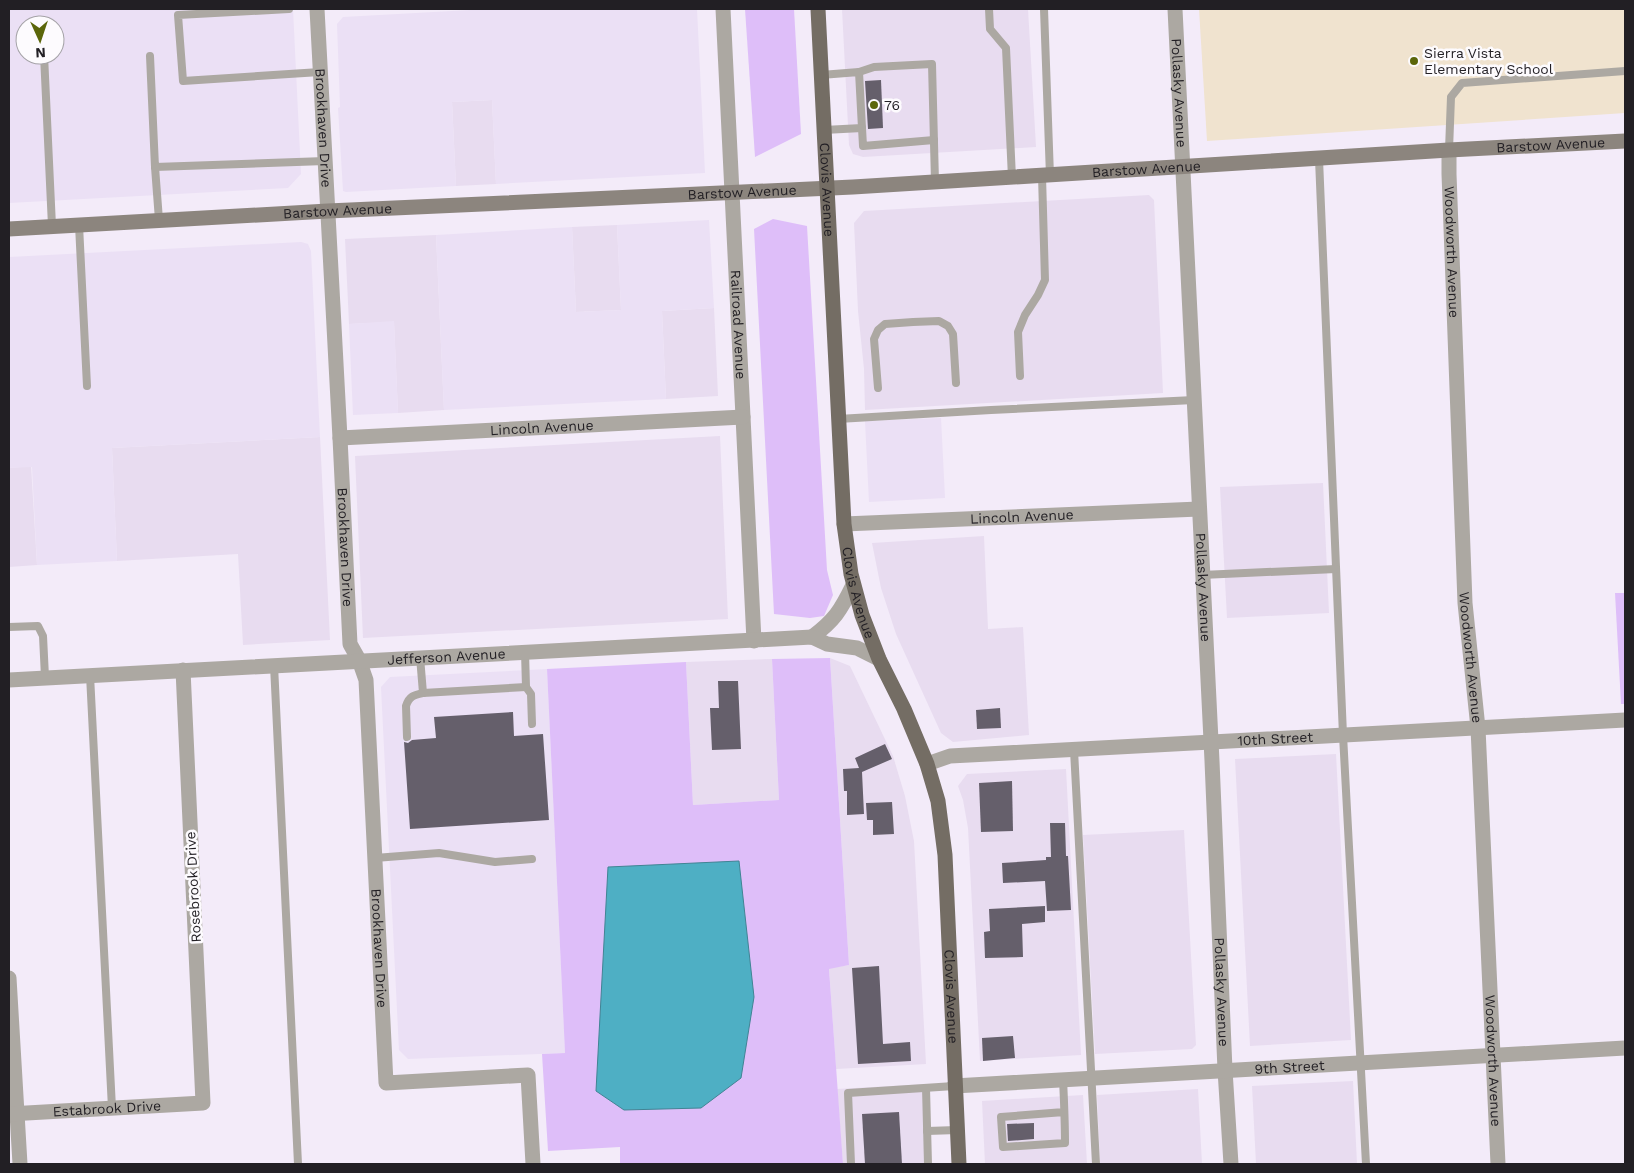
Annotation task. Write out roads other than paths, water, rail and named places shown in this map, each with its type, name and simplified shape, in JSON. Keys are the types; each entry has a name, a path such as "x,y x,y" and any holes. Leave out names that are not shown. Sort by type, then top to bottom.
{"main road":[{"name":"Clovis Avenue","path":"818,9 844,524 854,586 862,614 878,659 904,709 926,764 938,801 945,855 959,1164"},
{"name":"Barstow Avenue","path":"9,229 328,211 1012,178 1182,166 1625,141"}],"street":[{"name":"Brookhaven Drive","path":"317,9 350,644 359,660 366,680 386,1083 528,1075 533,1164"},
{"name":"Railroad Avenue","path":"723,9 754,641"},
{"name":"Pollasky Avenue","path":"1175,9 1231,1164"},
{"name":"Woodworth Avenue","path":"1449,150 1465,603 1478,728 1498,1164"},
{"name":"Lincoln Avenue","path":"340,438 743,416"},
{"name":"Lincoln Avenue","path":"844,524 1199,508"},
{"path":"812,637 831,622 854,586"},
{"name":"Jefferson Avenue","path":"9,680 812,637 827,644 857,648 878,659"},
{"name":"Rosebrook Drive","path":"183,670 203,1104"},
{"name":"10th Street","path":"926,764 950,756 1625,720"},
{"path":"9,978 13,1113 20,1164"},
{"name":"9th Street","path":"954,1086 1625,1048"},
{"name":"Estabrook Drive","path":"13,1113 203,1104"}],"lane":[{"path":"289,9 178,15 183,81 320,72"},
{"path":"989,9 990,29 1006,48 1012,178"},
{"path":"1020,376 1018,332 1025,315 1045,280 1044,9"},
{"path":"150,56 159,220"},
{"path":"821,75 859,72 874,67 932,64 935,182"},
{"path":"44,65 52,226"},
{"path":"1449,150 1451,97 1462,83 1625,71"},
{"path":"859,72 863,146 934,140"},
{"path":"824,130 862,128"},
{"path":"1319,159 1343,735 1366,1164"},
{"path":"155,167 326,161"},
{"path":"79,225 87,386"},
{"path":"878,388 874,339 878,330 885,324 913,322 938,321 948,326 953,334 956,383"},
{"path":"838,419 1194,400"},
{"path":"1202,575 1336,569"},
{"path":"9,627 38,626 43,636 45,677"},
{"path":"525,652 526,687 531,694 532,724"},
{"path":"420,657 423,693"},
{"path":"274,665 298,1164"},
{"path":"90,675 112,1108"},
{"path":"407,737 408,701 412,695 526,687"},
{"path":"1074,750 1096,1164"},
{"path":"375,858 439,853 495,862 532,859"},
{"path":"1063,1079 1066,1143 1003,1147 1001,1116 1064,1112"},
{"path":"852,1164 848,1092 954,1086"},
{"path":"926,1088 928,1164"},
{"path":"927,1131 957,1130"}],"water":[{"path":"739,861 754,997 741,1078 701,1108 624,1110 596,1091 608,867"}],"place":[{"name":"Sierra Vista Elementary School","path":"1414,61"},
{"name":"76","path":"874,105"}]}
